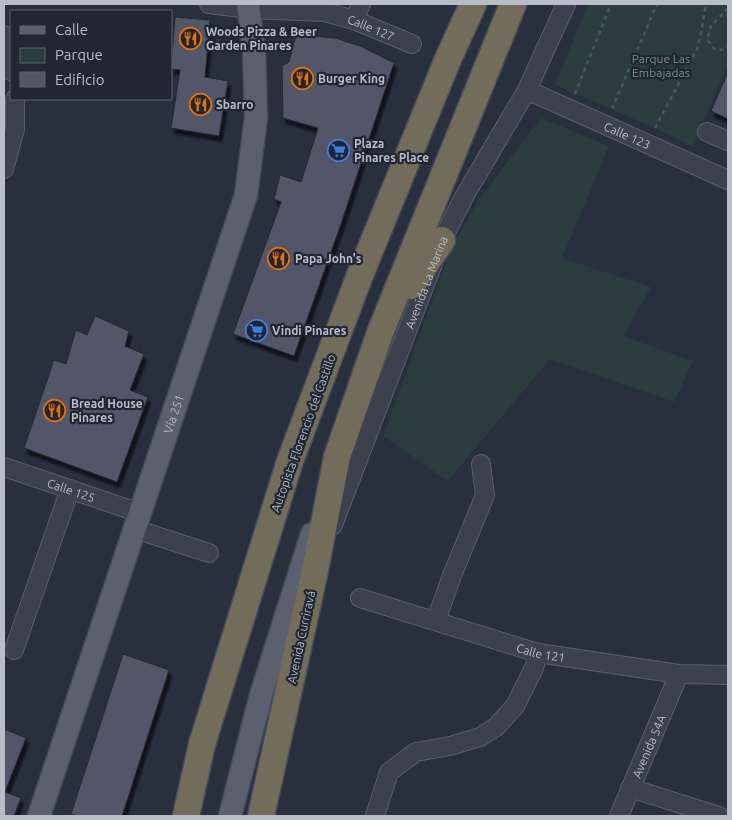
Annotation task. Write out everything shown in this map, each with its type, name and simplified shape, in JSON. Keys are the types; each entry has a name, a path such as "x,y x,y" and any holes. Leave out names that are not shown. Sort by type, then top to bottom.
{"highway":[{"name":"Autopista Florencio del Castillo","path":"186,816 202,744 290,461 360,275 448,59 473,4"},
{"path":"336,456 380,333 513,4"},
{"path":"380,333 442,240"},
{"name":"Avenida Curriravá","path":"264,809 314,575 336,456"}],"main road":[{"name":"Vía 251","path":"39,816 246,195 256,118 254,51 249,6"},
{"path":"230,816 261,695 336,456"}],"street":[{"name":"Calle 127","path":"209,4 325,12 354,20 412,44"},
{"path":"354,20 361,4"},
{"name":"Avenida La Marina","path":"314,575 442,240 465,195 527,90 566,4"},
{"path":"4,35 10,66"},
{"name":"Calle 123","path":"527,90 728,180"},
{"path":"4,169 15,129 15,100"},
{"path":"707,132 728,141"},
{"path":"436,621 484,495 481,464"},
{"name":"Calle 125","path":"4,467 70,489 209,553"},
{"path":"14,650 70,489"},
{"name":"Calle 121","path":"360,598 538,653 679,674 728,675"},
{"path":"375,816 389,772 402,762 416,752 450,746 480,737 496,727 515,706 534,668 538,653"},
{"name":"Avenida 54A","path":"619,816 679,674"},
{"path":"630,788 690,812 713,815"}],"path":[{"path":"575,94 611,4"},
{"path":"612,109 657,4"},
{"path":"655,128 697,49 706,4"},
{"path":"728,8 710,26 707,40 715,49 724,50 728,46"}],"green space":[{"name":"Parque Las Embajadas","path":"588,4 728,4 728,63 693,147 655,128 555,85"},
{"path":"541,118 609,146 562,258 651,287 623,336 693,361 674,402 550,359 448,481 383,436 450,251 479,199"}],"building":[{"path":"175,17 210,20 205,77 228,81 219,136 171,128 180,70 172,69"},
{"path":"296,35 335,38 360,46 394,63 341,224 294,356 233,334 281,202 274,199 280,175 301,182 318,128 283,118 282,66 289,62"},
{"path":"728,72 728,119 711,111"},
{"path":"95,316 129,331 125,346 144,354 130,390 148,397 117,482 24,448 54,360 66,364 76,330 87,335"},
{"path":"123,654 169,670 124,810 122,816 79,816 71,814"},
{"path":"4,729 26,738 5,792 21,798 14,816 4,816"}],"place":[{"name":"Woods Pizza & Beer Garden Pinares","path":"190,38"},
{"name":"Burger King","path":"302,78"},
{"name":"Sbarro","path":"200,104"},
{"name":"Plaza Pinares Place","path":"338,150"},
{"name":"Papa John's","path":"279,258"},
{"name":"Vindi Pinares","path":"256,330"},
{"name":"Bread House Pinares","path":"55,410"}]}
